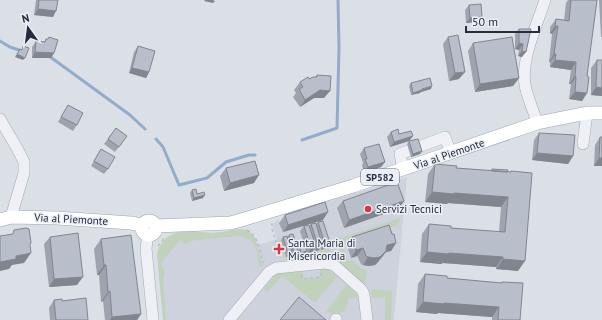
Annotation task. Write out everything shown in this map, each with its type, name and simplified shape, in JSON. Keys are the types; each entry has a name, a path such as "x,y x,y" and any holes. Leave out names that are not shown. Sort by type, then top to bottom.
{"main road":[{"name":"Via al Piemonte","path":"5,218 90,220 131,223 149,228 238,222 538,124 587,113 602,113"}],"street":[{"path":"538,124 526,86 524,72 528,51 545,0"},
{"path":"583,144 587,113"},
{"path":"0,119 24,162 24,173 5,218"},
{"path":"149,228 146,248 153,320"},
{"path":"229,320 269,272 276,268 325,263 334,265 361,289 363,292 367,320"}],"path":[{"path":"273,220 272,229 282,259"},
{"path":"243,229 249,231 255,237 264,267"},
{"path":"156,250 168,234"},
{"path":"302,271 302,279 321,277 320,269"}],"shaded area":[{"name":"Santa Maria di Misericordia","path":"407,177 394,320 163,320 157,254 161,245 169,236 182,232 212,233 239,229 246,230 251,233 258,245 277,239 273,227 278,219 280,223 317,205"}],"green space":[{"path":"400,218 398,225 381,231 381,233 343,245 348,261 354,261 361,268 367,270 365,283 361,283 336,262 340,246 338,239"},
{"path":"239,229 249,231 255,238 263,267 259,265 254,245 251,241 243,237 237,236 190,241 186,244 180,240 161,263 165,272 163,278 166,320 163,320 157,254 164,240 174,233 186,231 215,233"},
{"path":"280,238 286,257 330,244 330,255 289,260 285,259 283,258 277,239"},
{"path":"320,269 328,269 337,277 315,303 282,276 268,292 264,289 277,273 302,271 303,279 321,277"},
{"path":"346,285 357,295 357,298 349,298 345,311 335,314 326,312"},
{"path":"373,289 392,291 391,320 385,320 385,297 372,298 371,291"}],"building":[{"path":"39,0 58,0 56,11 38,9"},
{"path":"571,0 597,0 587,76 589,77 587,93 575,92 576,62 555,60 556,54 554,54 558,26 555,26 556,19 569,21"},
{"path":"481,4 482,17 470,18 469,5"},
{"path":"519,29 531,29 526,52 522,51 523,44 519,43"},
{"path":"458,35 465,72 455,73 448,37"},
{"path":"49,37 58,40 54,53 35,52 36,41 45,42"},
{"path":"512,37 519,78 480,84 473,43"},
{"path":"23,46 29,48 25,58 17,54 20,49 22,50"},
{"path":"138,46 155,51 149,72 132,68"},
{"path":"597,60 602,60 602,88 596,87"},
{"path":"317,75 331,76 330,91 320,90 305,100 299,89 303,87 300,82 308,77 309,79 317,77"},
{"path":"430,78 432,86 413,93 411,83"},
{"path":"68,105 83,113 77,125 61,117"},
{"path":"116,128 127,136 119,147 108,139"},
{"path":"398,129 399,134 411,131 413,136 394,142 391,132"},
{"path":"539,133 575,135 573,156 537,153"},
{"path":"600,137 602,137 602,158 599,158"},
{"path":"418,139 422,151 413,154 409,141"},
{"path":"379,144 385,162 368,167 365,159 367,159 364,148"},
{"path":"101,149 115,157 108,169 94,161"},
{"path":"255,161 259,175 230,183 226,168"},
{"path":"435,164 457,166 456,168 532,173 525,261 503,259 503,257 427,252 429,224 451,226 451,228 505,232 508,197 432,192"},
{"path":"492,169 508,170 507,172 492,171"},
{"name":"Servizi Tecnici","path":"397,182 404,201 349,220 343,201"},
{"path":"196,189 197,194 204,192 205,195 194,198 192,190"},
{"path":"325,202 328,212 288,225 285,215"},
{"path":"323,221 330,243 325,244 318,222"},
{"path":"316,223 322,245 318,246 311,224"},
{"path":"309,225 316,247 311,248 304,226"},
{"path":"389,225 392,234 394,234 396,243 387,245 386,251 380,257 374,258 366,256 363,248 356,250 352,237"},
{"path":"29,229 31,253 16,256 16,259 0,262 0,236 13,234 14,230"},
{"path":"78,233 83,277 54,279 50,237"},
{"path":"293,234 298,251 294,253 289,235"},
{"path":"131,235 141,314 112,317 110,291 108,292 106,265 104,265 101,239"},
{"path":"287,236 292,253 288,254 283,237"},
{"path":"304,243 307,251 301,253 299,244"},
{"path":"425,274 447,276 447,278 502,283 523,283 520,320 498,320 499,307 423,302"},
{"path":"299,297 326,320 280,320"},
{"path":"86,298 88,320 56,320 54,300 62,299 62,301"}],"waterway":[{"path":"302,140 337,128 339,48 338,0"},
{"path":"0,41 10,47 22,51"},
{"path":"48,56 130,115 145,129"},
{"path":"156,139 163,147 179,185 207,178 226,162 249,155 255,155"}],"place":[{"name":"Servizi Tecnici","path":"368,209"},
{"name":"Santa Maria di Misericordia","path":"279,249"}]}
